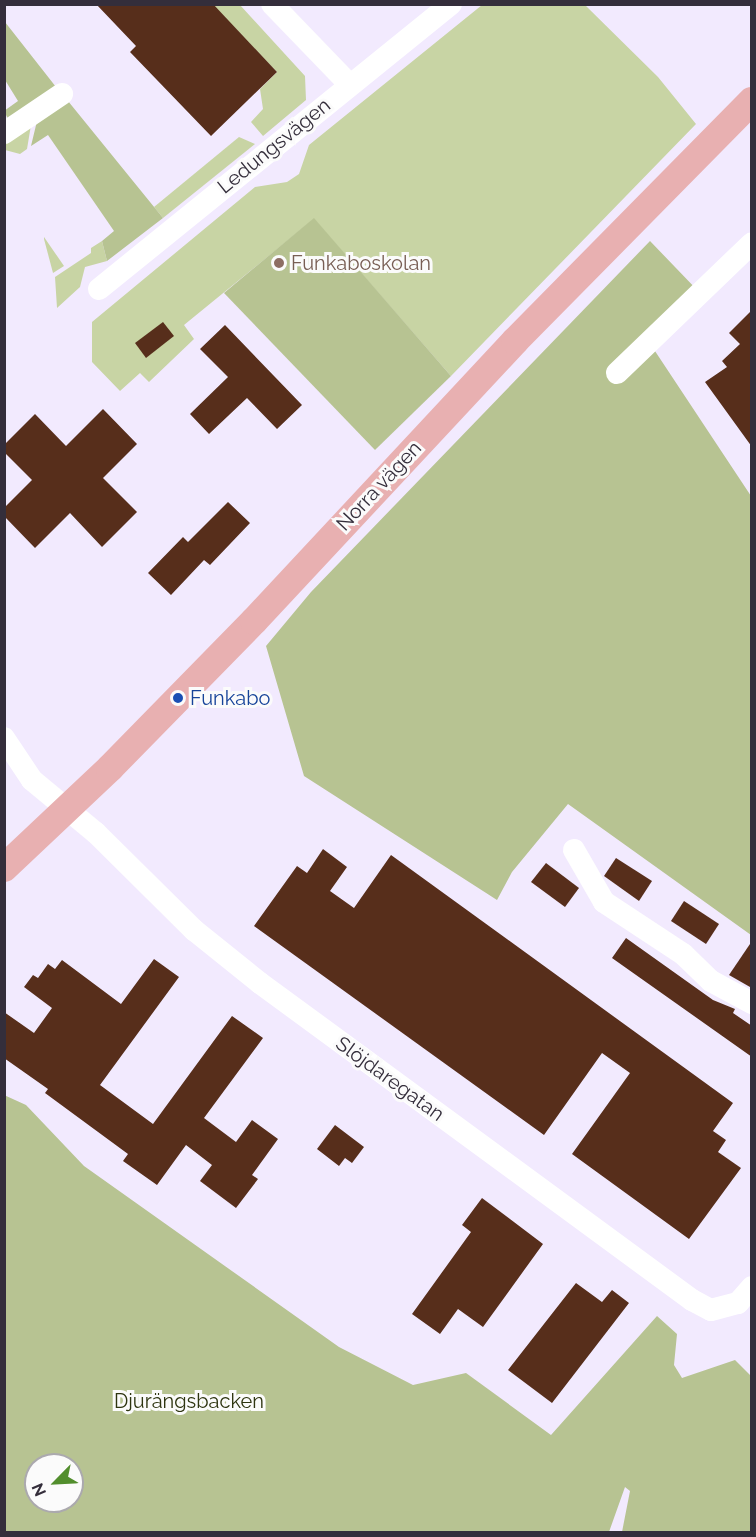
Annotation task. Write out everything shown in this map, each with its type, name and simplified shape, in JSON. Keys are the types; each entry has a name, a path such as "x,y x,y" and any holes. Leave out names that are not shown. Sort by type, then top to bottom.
{"main road":[{"name":"Norra vägen","path":"4,868 110,768 254,621 515,341 752,101"}],"street":[{"path":"272,4 349,84"},
{"name":"Ledungsvägen","path":"99,289 349,84 451,4"},
{"path":"4,133 62,94"},
{"path":"617,373 752,243"},
{"name":"Slöjdaregatan","path":"4,738 32,780 96,833 194,930 260,983 692,1300 711,1310 745,1295"},
{"path":"574,850 604,902 683,954 711,981 752,1003"}],"green space":[{"path":"213,5 240,5 305,76 306,100 263,136 251,122 263,109 260,89 277,72"},
{"path":"482,5 585,5 658,77 696,124 451,376 314,219 184,325 194,339 149,382 140,373 120,391 92,362 92,322 255,187 287,182 299,174 309,145"},
{"path":"5,22 56,87 8,119 4,111 18,101 5,80"},
{"path":"68,101 163,218 107,261 102,241 114,231 48,135 31,146 37,121"},
{"path":"31,125 27,149 20,154 5,150 4,144"},
{"path":"239,137 255,144 163,218 154,207"},
{"path":"314,218 451,376 375,450 224,293"},
{"path":"44,237 64,266 53,273 44,239"},
{"path":"102,241 107,261 85,267 80,287 57,308 55,277 91,253 91,248"},
{"path":"650,241 700,293 649,342 751,496 751,935 568,804 512,872 497,900 304,776 266,646 311,592"},
{"name":"Djurängsbacken","path":"4,1095 26,1105 84,1166 339,1347 413,1385 466,1373 551,1435 657,1316 677,1334 674,1365 682,1378 735,1360 751,1376 751,1532 622,1532 630,1491 625,1487 609,1532 5,1532"}],"building":[{"path":"96,4 213,4 277,72 211,136 130,52 136,46"},
{"path":"752,310 752,447 705,382 727,367 722,361 740,344 729,333"},
{"path":"163,322 174,336 146,358 135,343"},
{"path":"225,325 302,405 277,429 247,398 209,434 190,414 228,377 200,349"},
{"path":"103,409 137,444 103,478 137,512 102,547 70,513 35,548 4,516 4,508 32,480 4,452 4,445 35,414 66,446"},
{"path":"228,502 250,523 210,565 204,560 171,595 148,573 183,537 188,542"},
{"path":"323,849 347,867 330,891 354,908 391,855 733,1103 713,1131 726,1140 718,1152 741,1168 689,1239 572,1154 630,1073 602,1053 544,1135 254,926 297,866 307,873"},
{"path":"616,858 652,881 639,901 604,876"},
{"path":"546,863 579,888 565,907 531,882"},
{"path":"684,901 719,924 706,944 671,921"},
{"path":"626,938 713,1000 735,1009 733,1013 752,1026 752,1057 612,958"},
{"path":"752,941 752,984 750,987 729,975"},
{"path":"154,959 179,977 100,1085 153,1124 232,1016 263,1038 204,1118 236,1142 252,1120 278,1139 252,1175 258,1179 236,1208 200,1181 212,1165 186,1145 157,1185 123,1161 128,1154 45,1093 48,1089 4,1058 4,1012 34,1033 52,1008 24,987 33,975 38,978 48,964 55,969 62,960 121,1004"},
{"path":"335,1125 364,1147 352,1163 345,1158 339,1166 317,1149"},
{"path":"482,1198 543,1244 483,1327 458,1309 440,1334 412,1314 471,1232 462,1225"},
{"path":"576,1283 602,1302 612,1290 629,1303 552,1403 508,1370"}],"place":[{"name":"Funkaboskolan","path":"279,263"},
{"name":"Funkabo","path":"178,698"}]}
